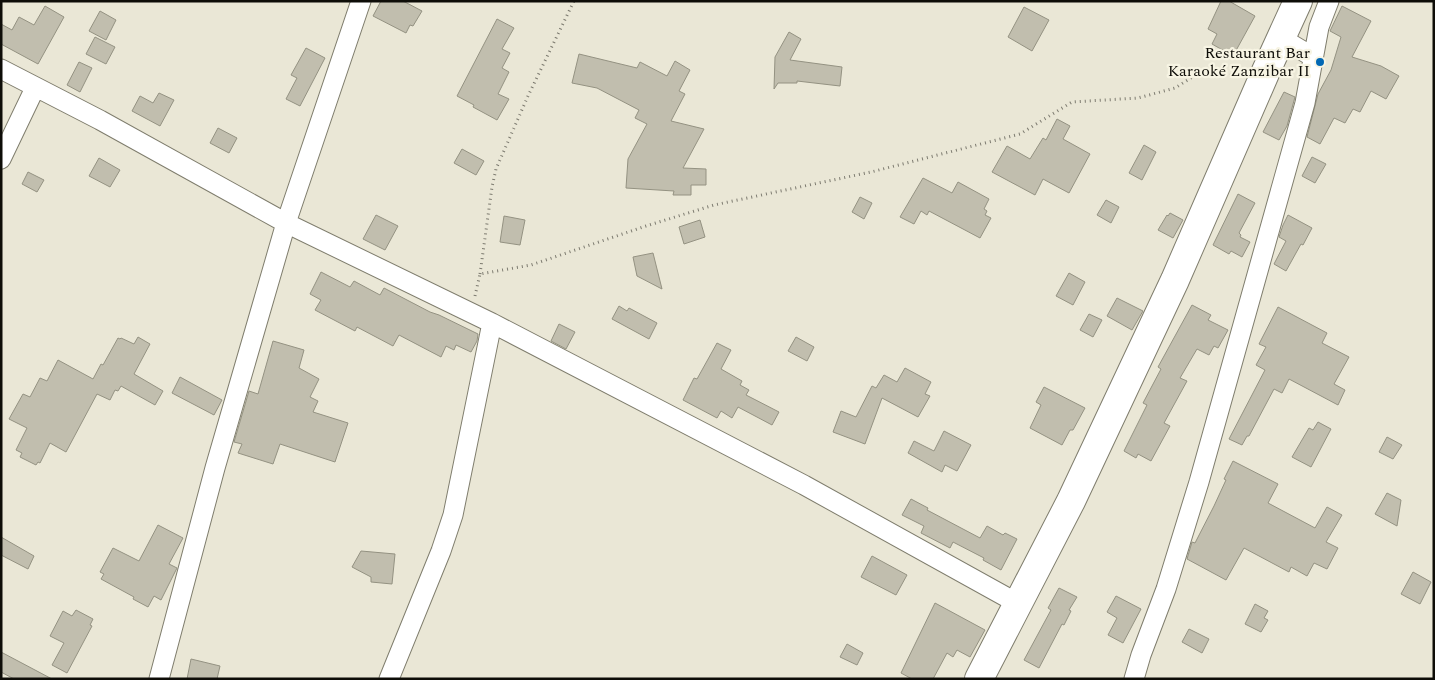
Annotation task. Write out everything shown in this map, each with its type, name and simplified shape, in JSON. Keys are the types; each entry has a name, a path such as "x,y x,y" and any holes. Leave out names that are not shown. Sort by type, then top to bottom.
{"main road":[{"path":"979,679 1071,501 1162,306 1298,1"}],"street":[{"path":"159,679 215,468 286,223 361,1"},
{"path":"1134,679 1166,589 1199,482 1305,103 1319,27 1329,1"},
{"path":"1281,38 1313,57"},
{"path":"1,69 100,120 286,223 492,323 804,485 1017,603"},
{"path":"1,159 35,88"},
{"path":"389,679 441,550 453,515 492,323"}],"path":[{"path":"470,312 480,274 496,169 528,96 574,1"},
{"path":"480,274 531,265 714,205 872,172 1020,134 1072,102 1138,98 1175,88 1194,76 1247,75 1266,71"}],"building":[{"path":"381,1 403,1 422,11 413,26 410,25 406,33 373,16"},
{"path":"1221,1 1229,1 1255,16 1233,56 1212,44 1217,34 1208,29"},
{"path":"45,6 64,17 38,64 1,44 1,24 12,30 19,17 34,25"},
{"path":"1342,6 1371,21 1352,57 1381,66 1399,76 1386,99 1371,91 1360,112 1353,109 1345,123 1334,118 1320,144 1307,137 1318,94 1331,70 1341,37 1330,31"},
{"path":"1024,7 1049,20 1032,51 1008,37"},
{"path":"100,11 116,20 106,40 89,31"},
{"path":"497,19 514,28 502,49 510,53 502,68 509,72 498,94 509,99 497,120 457,96"},
{"path":"789,32 801,39 790,60 842,67 840,86 797,81 797,83 778,83 774,89 775,57"},
{"path":"95,37 115,47 106,64 86,54"},
{"path":"306,48 325,58 300,106 286,99 297,78 291,75"},
{"path":"579,54 637,68 640,62 667,76 675,61 690,70 679,91 685,94 671,121 704,129 683,168 706,169 706,185 691,185 691,195 673,195 674,191 626,188 628,159 647,124 635,118 639,110 597,88 572,83"},
{"path":"79,62 92,68 80,92 67,85"},
{"path":"1284,92 1295,97 1287,126 1279,140 1263,132"},
{"path":"159,93 174,100 160,126 132,111 140,96 153,103"},
{"path":"1057,119 1070,126 1063,139 1090,154 1069,193 1043,179 1035,195 992,172 1007,146 1030,159 1043,138 1046,140"},
{"path":"218,128 237,138 229,153 210,143"},
{"path":"1144,145 1156,152 1142,180 1129,173"},
{"path":"462,149 484,161 476,175 454,163"},
{"path":"1312,157 1326,164 1315,183 1302,176"},
{"path":"99,158 120,170 110,187 89,176"},
{"path":"28,172 44,180 37,192 22,184"},
{"path":"923,178 952,193 958,182 989,199 984,209 987,211 985,215 991,218 980,238 929,211 927,215 921,211 914,224 900,217"},
{"path":"1238,194 1255,203 1239,233 1240,237 1250,242 1242,257 1231,251 1229,254 1213,245"},
{"path":"860,197 872,203 864,219 852,212"},
{"path":"1106,200 1119,207 1111,223 1097,215"},
{"path":"1170,213 1183,220 1173,238 1158,230"},
{"path":"376,215 398,226 385,250 363,239"},
{"path":"1288,215 1312,228 1286,271 1274,264 1286,241 1279,237"},
{"path":"504,216 525,220 520,245 500,242"},
{"path":"700,220 705,237 684,244 679,227"},
{"path":"653,253 662,289 637,276 633,257"},
{"path":"321,272 350,287 354,281 380,295 384,288 478,334 477,341 471,352 456,345 454,350 446,346 441,357 399,335 393,346 357,327 355,331 315,310 321,300 310,294"},
{"path":"1069,273 1085,282 1073,305 1056,296"},
{"path":"1117,298 1143,311 1132,330 1107,316"},
{"path":"1192,305 1211,315 1208,320 1228,330 1218,348 1214,346 1209,355 1197,349 1180,378 1187,381 1164,423 1170,426 1151,461 1138,454 1136,458 1124,451 1147,405 1143,403 1161,369 1158,367"},
{"path":"619,306 627,311 629,308 657,323 649,339 612,319"},
{"path":"1278,307 1327,333 1322,343 1349,357 1334,384 1345,390 1338,405 1289,379 1282,393 1274,389 1249,436 1247,436 1242,445 1229,439 1265,370 1256,365 1266,347 1259,344"},
{"path":"1089,314 1102,320 1093,337 1080,330"},
{"path":"559,324 575,332 566,349 551,341"},
{"path":"138,337 150,344 134,374 163,391 155,405 121,386 118,391 115,390 110,400 97,394 66,452 50,443 40,463 38,462 36,465 20,457 22,453 16,450 27,428 9,419 23,394 30,397 40,378 47,381 58,360 93,379 118,338 134,344"},
{"path":"796,337 814,347 807,361 788,351"},
{"path":"273,341 304,350 299,368 319,379 310,397 318,401 313,412 348,423 335,462 280,444 273,464 238,453 242,444 234,442 249,391 258,394"},
{"path":"717,343 731,350 721,369 742,381 740,385 749,390 746,395 779,412 772,425 738,407 732,418 721,411 717,418 683,400 694,378 697,379"},
{"path":"905,368 931,382 925,394 930,396 918,417 882,398 865,444 833,432 841,411 856,417 872,386 876,388 884,375 897,382"},
{"path":"180,377 222,400 214,415 172,393"},
{"path":"1044,387 1085,408 1062,445 1030,428 1041,405 1036,402"},
{"path":"1318,422 1331,429 1311,467 1292,457 1309,428 1313,430"},
{"path":"944,431 971,445 957,471 945,465 942,472 908,453 914,441 934,451"},
{"path":"1387,437 1402,445 1393,459 1379,452"},
{"path":"1233,461 1278,484 1268,503 1315,528 1327,507 1342,515 1326,542 1338,548 1327,569 1314,563 1307,576 1291,567 1289,572 1244,548 1226,580 1187,559 1192,542 1195,543 1214,506"},
{"path":"1387,493 1401,500 1397,526 1375,514"},
{"path":"911,499 928,508 927,510 980,538 987,526 1003,535 1005,533 1017,539 1001,570 983,560 984,558 953,542 950,548 921,533 924,526 902,515"},
{"path":"158,525 183,538 169,564 177,568 161,600 154,596 148,607 101,579 104,574 100,572 113,548 139,561"},
{"path":"1,537 34,556 28,569 1,555"},
{"path":"361,551 395,554 392,584 371,582 371,577 352,567"},
{"path":"872,556 907,575 896,595 861,577"},
{"path":"1413,572 1431,582 1420,604 1401,594"},
{"path":"1059,588 1077,597 1069,610 1071,611 1064,625 1062,624 1039,668 1024,660 1051,610 1048,608"},
{"path":"1116,596 1141,609 1123,643 1108,635 1117,618 1107,612"},
{"path":"935,603 985,630 970,657 957,650 953,657 947,653 933,679 912,679 901,673"},
{"path":"1255,604 1268,611 1264,618 1268,620 1261,632 1245,624"},
{"path":"76,610 93,619 90,625 92,626 67,673 52,665 64,643 50,636 63,611 72,616"},
{"path":"1189,629 1209,639 1202,653 1182,642"},
{"path":"847,644 863,653 857,665 840,657"},
{"path":"1,652 52,679 14,679 1,672"},
{"path":"191,659 220,666 217,679 187,679"}],"place":[{"name":"Restaurant Bar Karaoké Zanzibar II","path":"1320,62"}]}
